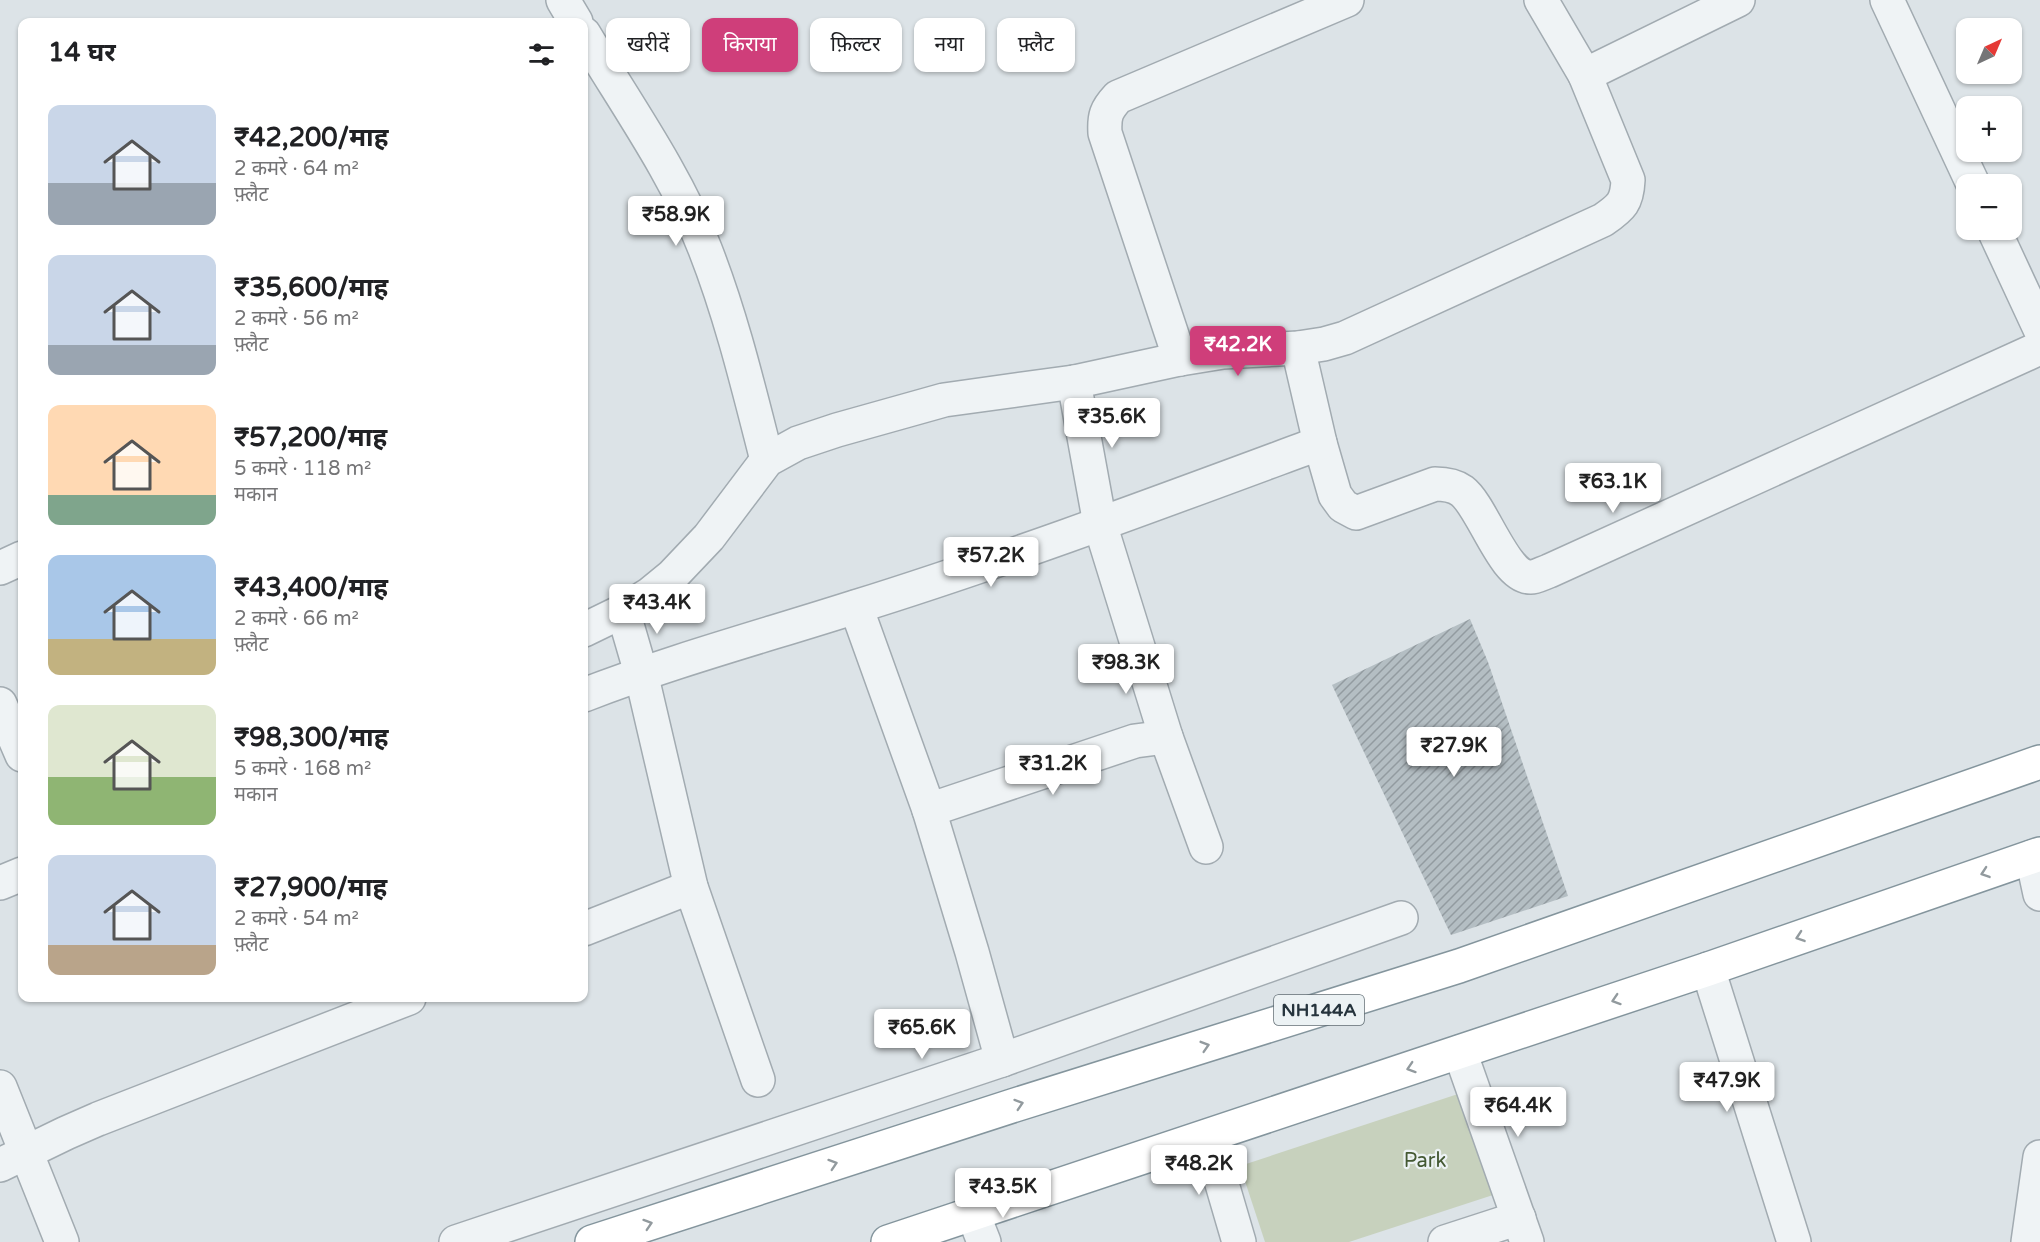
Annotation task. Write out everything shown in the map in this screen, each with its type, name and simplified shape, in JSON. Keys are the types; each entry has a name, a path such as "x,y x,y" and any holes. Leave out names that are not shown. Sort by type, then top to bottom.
{"highway":[{"name":"NH144A","path":"592,1242 1003,1109 1459,966 2040,762"},
{"path":"888,1242 979,1228 1208,1136 1708,969 2036,856"}],"street":[{"path":"563,0 574,18"},
{"path":"1180,358 1105,133 1104,118 1107,109 1118,97 1347,0"},
{"path":"588,628 623,611 650,594 680,568 709,537 767,460 798,443 944,400 1074,382 1180,358 1223,352 1298,348 1324,344 1345,338 1603,220 1618,210 1627,197 1628,180 1585,75 1541,0"},
{"path":"1585,75 1738,0"},
{"path":"1887,0 1968,174"},
{"path":"588,41 674,184 705,249 735,339 767,460"},
{"path":"1999,240 2040,329"},
{"path":"1298,348 1320,443 1335,495 1343,506 1356,513 1436,484 1449,485 1462,491 1474,504 1517,573 1530,577 1549,571 2040,348"},
{"path":"1074,382 1100,525 1166,737 1206,847"},
{"path":"588,693 641,673 856,607 1100,525 1320,443"},
{"path":"0,568 18,560"},
{"path":"856,607 929,810 1002,1060"},
{"path":"623,611 641,673 691,887 758,1080"},
{"path":"0,704 18,746"},
{"path":"929,810 1135,741 1166,737"},
{"path":"2036,856 2040,894"},
{"path":"0,883 18,876"},
{"path":"588,927 691,887"},
{"path":"456,1242 1002,1060 1401,918"},
{"path":"1708,969 1794,1242"},
{"path":"13,1158 98,1119 400,1002"},
{"path":"1445,1242 1523,1230 1460,1052"},
{"path":"0,1087 13,1158 62,1242"},
{"path":"1208,1136 1239,1242"},
{"path":"2028,1242 2040,1157"}],"green space":[{"name":"Park","path":"1458,1094 1493,1195 1349,1242 1265,1242 1240,1166"}],"building":[{"path":"1470,619 1488,662 1568,896 1451,935 1332,685"}]}
